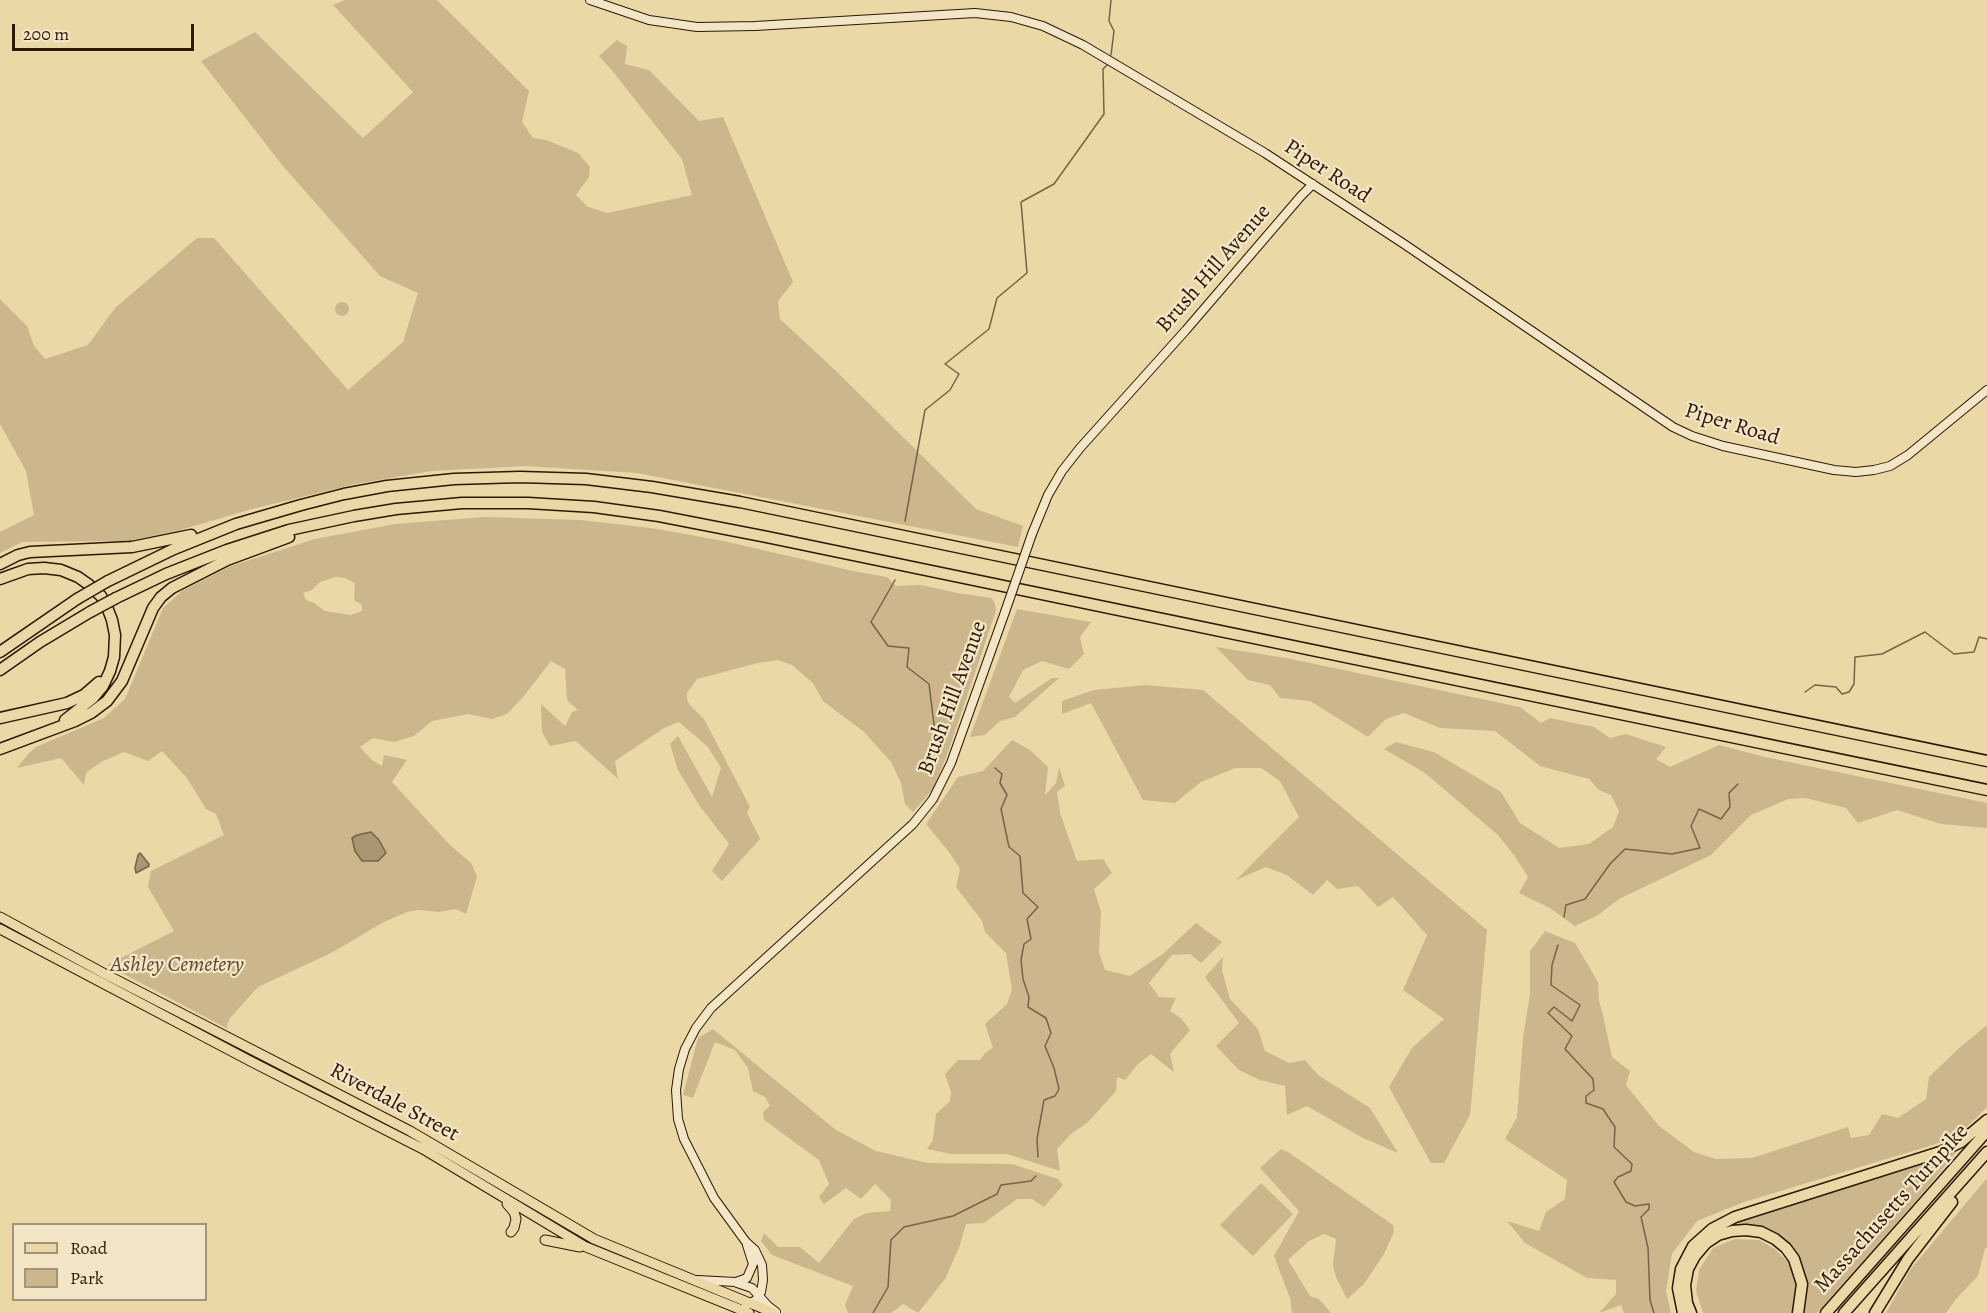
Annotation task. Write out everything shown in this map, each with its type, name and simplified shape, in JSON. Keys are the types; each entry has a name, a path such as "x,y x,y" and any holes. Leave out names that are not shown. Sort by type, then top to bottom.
{"highway":[{"path":"0,564 30,552 151,545 322,499 365,490 454,479 542,477 586,479 652,487 806,516 1987,761"},
{"path":"0,670 40,642 116,598 166,574 269,536 332,520 407,508 484,502 572,505 658,516 821,548 1987,790"},
{"path":"0,652 77,599 108,581 174,549 258,517"},
{"path":"0,749 81,719 111,696 124,676 153,608 172,588 227,560 332,520"},
{"path":"0,579 22,570 44,568 72,574 93,588 104,601 110,613 115,643 111,671 93,698 62,722 25,740"},
{"path":"0,585 23,572 44,568"},
{"path":"0,718 59,706 84,695 104,674 111,660 115,643"},
{"path":"1683,1313 1678,1288 1681,1269 1693,1246 1712,1229 1735,1217 1940,1152 1961,1142 1987,1120"},
{"name":"Massachusetts Turnpike","path":"1826,1313 1987,1131"},
{"name":"Massachusetts Turnpike","path":"1844,1313 1987,1152"},
{"path":"1875,1313 1899,1273 1927,1234 1987,1160"},
{"path":"1690,1313 1685,1285 1695,1256 1718,1235 1746,1230 1768,1235 1791,1253 1802,1284 1798,1313"}],"main road":[{"name":"Riverdale Street","path":"0,917 105,974 410,1131 594,1239 693,1280 750,1308"},
{"name":"Riverdale Street","path":"0,929 413,1144 591,1250 734,1307 776,1313"},
{"path":"496,1194 516,1215 516,1225 511,1232"},
{"path":"544,1240 591,1250"}],"street":[{"name":"Piper Road","path":"590,0 649,20 697,27 755,26 975,13 1022,20 1054,30 1233,134 1313,184 1554,344 1666,423 1702,440 1822,468 1845,472 1874,470 1890,465 1908,455 1987,390"},
{"name":"Brush Hill Avenue","path":"763,1270 758,1256 710,1192 691,1156 680,1127 676,1084 681,1060 688,1044 700,1021 711,1008 913,824 933,799 951,763 1032,534 1051,490 1080,448 1313,184"},
{"name":"Brush Hill Avenue","path":"746,1242 753,1262 749,1276"},
{"path":"693,1280 741,1281 763,1270 763,1286 750,1308"},
{"path":"731,1282 749,1286 776,1313"}],"green space":[{"path":"345,0 437,0 529,91 522,122 533,138 546,140 578,153 590,167 589,177 576,195 588,207 607,213 692,195 682,159 599,56 617,40 627,46 625,64 649,70 699,121 723,117 793,282 778,301 780,319 976,509 1023,526 1018,547 637,473 526,466 432,471 356,484 252,509 177,531 127,541 22,542 0,553 0,532 34,515 26,471 0,424 0,299 27,326 34,346 45,359 88,345 115,308 197,238 214,238 348,390 403,342 418,293 380,276 282,165 201,61 255,32 363,138 413,92 333,5"},
{"path":"342,302 347,304 349,309 347,314 342,316 337,314 335,309 337,304"},
{"name":"Ashley Cemetery","path":"484,517 580,520 651,528 724,541 887,577 896,586 921,585 992,598 996,611 947,755 933,789 913,812 905,804 901,783 891,762 864,732 823,701 813,683 792,665 778,660 697,679 687,693 687,699 704,719 750,807 747,813 760,839 722,881 712,871 729,844 699,805 678,770 670,744 678,736 712,797 721,768 708,747 679,722 664,728 615,761 618,779 576,741 550,746 542,732 541,704 565,726 572,712 578,710 567,700 565,669 551,661 507,714 492,719 468,714 432,721 414,736 394,742 373,738 360,747 372,760 382,766 384,755 407,760 392,782 449,844 472,864 477,877 466,914 456,909 439,912 418,910 384,922 331,953 258,987 230,1018 228,1029 107,965 174,931 148,887 151,871 224,835 216,814 206,809 187,778 162,751 148,761 124,752 101,762 86,773 84,785 61,758 17,768 36,747 104,718 125,699 163,608 182,591 231,566 315,539 395,524","holes":["335,577 345,578 355,583 354,600 362,605 362,611 351,615 325,611 306,600 303,593 312,590 320,582"]},
{"path":"1017,609 1091,622 1080,637 1084,654 1069,669 1042,661 1023,670 1009,697 1015,703 1052,678 1059,678 1015,717 1000,721 985,735 970,737"},
{"path":"1216,647 1286,658 1520,707 1541,723 1550,718 1594,727 1610,738 1626,734 1666,747 1656,759 1670,767 1719,745 1765,757 1987,803 1987,828 1941,824 1897,810 1858,823 1846,808 1805,798 1788,799 1751,815 1711,855 1619,899 1598,915 1575,926 1550,908 1519,893 1528,877 1498,835 1425,773 1384,749 1396,742 1434,752 1501,792 1520,823 1559,848 1589,844 1613,827 1619,811 1611,795 1599,790 1589,779 1540,766 1495,731 1440,728 1404,713 1386,719 1368,737 1310,701 1280,698 1270,685 1248,680"},
{"path":"1146,685 1203,690 1487,930 1470,1115 1444,1163 1431,1163 1389,1087 1412,1048 1444,1019 1403,990 1427,935 1393,897 1378,907 1358,886 1337,889 1327,880 1313,895 1287,875 1266,867 1236,880 1299,817 1280,781 1261,768 1235,768 1201,782 1175,803 1143,800 1091,703 1062,714 1062,701 1094,690"},
{"path":"1012,740 1030,750 1048,767 1045,795 1056,783 1059,767 1065,786 1057,792 1060,813 1077,861 1103,859 1112,873 1094,889 1101,912 1099,952 1105,970 1130,976 1164,953 1196,923 1222,942 1201,963 1190,954 1172,955 1149,983 1159,997 1176,998 1170,1011 1181,1018 1190,1030 1170,1054 1174,1072 1151,1054 1138,1064 1125,1080 1117,1077 1116,1091 1087,1123 1072,1133 1057,1149 1060,1171 1007,1154 951,1154 927,1149 933,1140 936,1114 950,1101 951,1092 945,1074 958,1060 980,1060 993,1048 985,1024 1007,1004 1012,990 1006,953 985,932 982,921 956,887 960,869 926,824 958,777 983,771"},
{"path":"1545,931 1575,943 1598,982 1599,1001 1612,1057 1630,1071 1626,1085 1659,1126 1694,1152 1716,1159 1752,1158 1848,1127 1851,1138 1869,1135 1882,1114 1898,1118 1926,1099 1929,1077 1987,1025 1987,1107 1961,1133 1936,1144 1744,1202 1697,1221 1672,1254 1666,1291 1671,1313 1624,1313 1621,1305 1599,1313 1616,1294 1616,1280 1587,1278 1525,1243 1507,1221 1539,1231 1546,1212 1565,1199 1567,1180 1505,1139 1517,1117 1523,1038 1530,994 1530,951"},
{"path":"1223,957 1222,970 1230,999 1258,1029 1265,1051 1289,1063 1305,1060 1318,1075 1370,1108 1398,1153 1363,1138 1307,1106 1287,1115 1285,1086 1260,1080 1239,1070 1216,1046 1239,1023 1205,977"},
{"path":"713,1029 836,1130 876,1151 928,1163 1012,1164 1058,1179 1063,1185 1044,1207 1032,1199 1017,1199 984,1223 966,1224 959,1248 945,1279 918,1313 903,1304 891,1313 848,1313 845,1305 853,1286 772,1255 761,1241 764,1233 778,1247 800,1247 819,1263 854,1219 867,1213 890,1211 891,1200 875,1184 861,1199 846,1188 824,1204 819,1197 829,1184 819,1160 764,1120 763,1112 770,1106 765,1097 753,1091 748,1068 735,1050 715,1042 693,1098 683,1095 698,1038"},
{"path":"1281,1149 1393,1225 1394,1232 1384,1254 1364,1284 1347,1299 1333,1265 1336,1239 1324,1234 1309,1241 1288,1260 1310,1296 1319,1299 1331,1313 1292,1313 1290,1298 1274,1256 1299,1211 1260,1168"},
{"path":"1955,1150 1956,1152 1927,1188 1817,1313 1803,1313 1806,1284 1803,1268 1799,1258 1773,1233 1708,1236 1729,1223"},
{"path":"1987,1178 1987,1248 1985,1248 1978,1276 1946,1313 1886,1313 1910,1270"},
{"path":"1261,1183 1293,1214 1253,1256 1220,1225"},
{"path":"1735,1239 1759,1240 1775,1249 1789,1263 1796,1283 1794,1313 1703,1313 1696,1291 1699,1270 1713,1248"}],"shaded area":[{"path":"371,832 379,840 386,853 378,861 362,861 355,851 352,838"},
{"path":"140,853 149,866 136,873 135,868"}],"waterway":[{"path":"1111,0 1109,21 1114,31 1111,55"},
{"path":"905,521 925,410 950,390 959,374 945,364 989,329 997,298 1027,273 1021,202 1054,184 1104,114 1103,69 1107,65"},
{"path":"895,580 871,622 888,646 909,648 907,667 929,684 937,749"},
{"path":"1805,692 1815,685 1836,687 1842,694 1849,692 1854,684 1855,657 1882,654 1925,632 1954,654 1974,652 1979,637 1987,639"},
{"path":"995,768 1002,774 1000,783 1007,795 1001,809 1009,847 1020,856 1023,893 1038,907 1027,919 1031,939 1024,944 1021,960 1023,979 1029,997 1028,1007 1046,1018 1051,1033 1045,1046 1059,1089 1055,1096 1044,1100 1037,1139 1038,1157"},
{"path":"1564,917 1566,905 1585,899 1610,864 1625,849 1672,854 1700,848 1691,826 1699,809 1721,819 1730,807 1729,793 1738,784"},
{"path":"1558,945 1552,965 1551,985 1580,1005 1572,1021 1554,1007 1548,1013 1572,1036 1565,1049 1593,1079 1594,1090 1586,1096 1586,1103 1603,1109 1615,1127 1614,1147 1632,1164 1631,1171 1618,1177 1614,1182 1626,1202 1635,1206 1649,1204 1649,1209 1641,1217 1648,1248 1650,1300 1654,1313"},
{"path":"873,1313 888,1287 891,1240 904,1227 953,1216 997,1194 1001,1185 1031,1181 1036,1176"}]}
